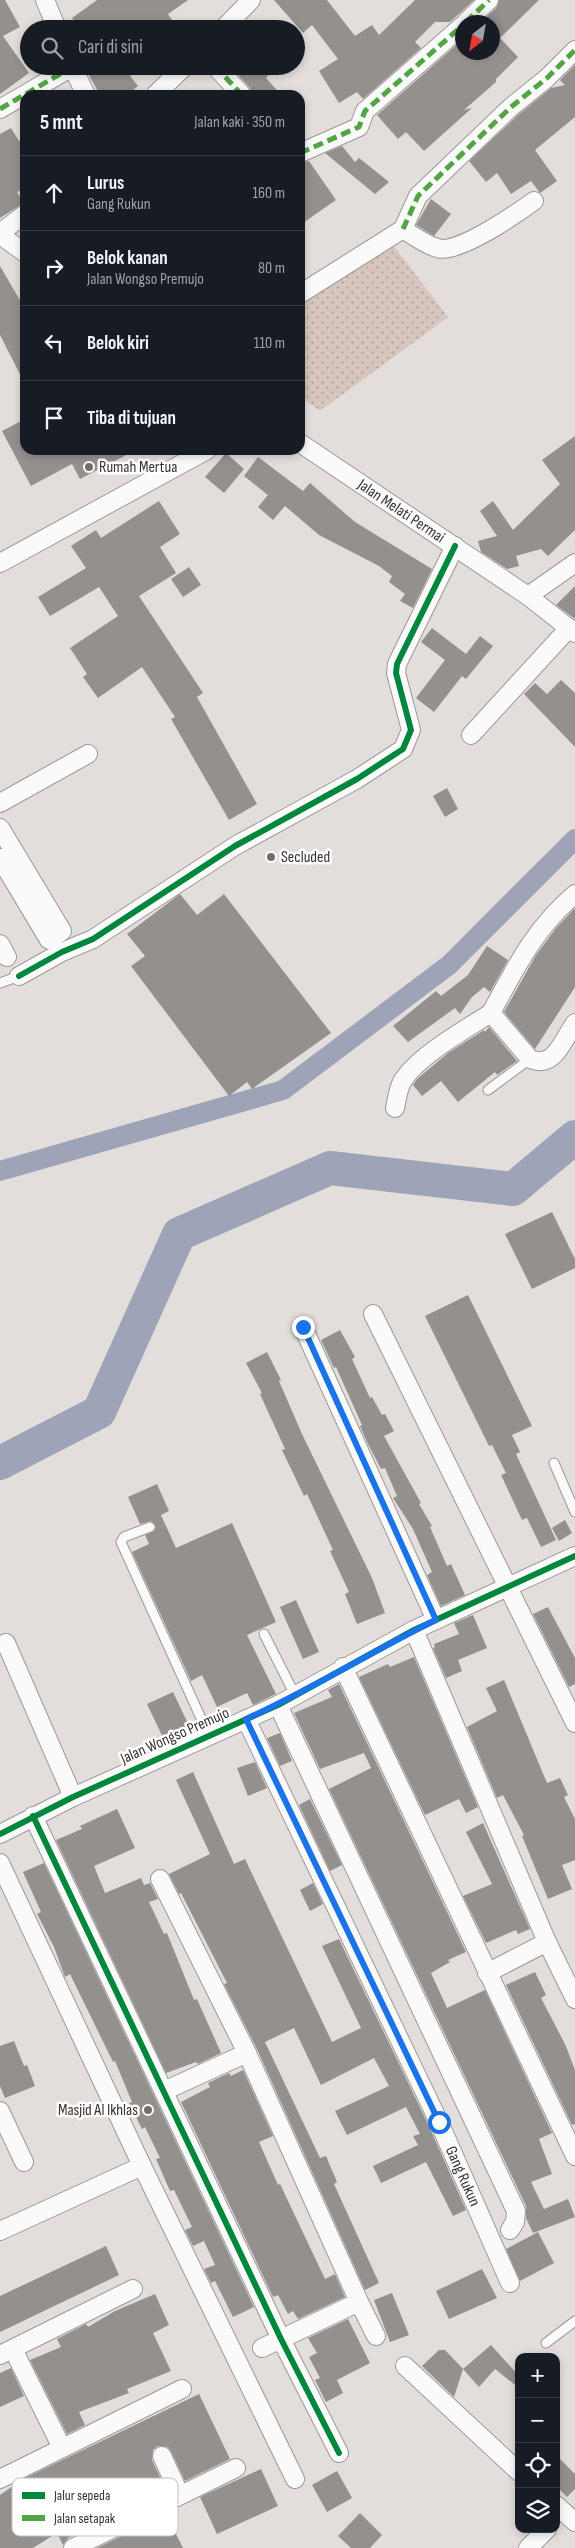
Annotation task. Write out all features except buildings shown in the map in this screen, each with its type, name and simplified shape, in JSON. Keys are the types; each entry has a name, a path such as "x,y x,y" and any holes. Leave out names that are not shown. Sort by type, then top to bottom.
{"street":[{"path":"45,0 53,20"},
{"path":"232,20 251,0"},
{"path":"474,15 490,0"},
{"path":"305,152 360,127 366,111 455,32"},
{"path":"305,291 403,229 418,196 511,106 547,78 575,50"},
{"path":"32,90 57,75"},
{"path":"76,75 84,90"},
{"path":"160,90 176,75"},
{"path":"223,75 237,90"},
{"path":"0,109 20,97"},
{"path":"403,229 438,249 453,248 534,201"},
{"path":"20,218 0,234 20,249"},
{"name":"Jalan Melati Permai","path":"305,446 528,596 572,630"},
{"path":"0,562 198,455"},
{"path":"19,976 62,952 93,939 235,846 357,779 403,749 411,730 396,673 398,664 455,546"},
{"path":"528,596 575,563"},
{"path":"471,735 572,630"},
{"path":"0,803 88,754"},
{"path":"0,828 62,932 50,940 0,858"},
{"path":"395,1108 402,1082 412,1069 491,1013 530,942 556,910 575,894"},
{"path":"491,1013 530,1058 545,1062 552,1058 575,1023"},
{"path":"373,1314 575,1723"},
{"path":"303,1327 436,1620"},
{"name":"Jalan Wongso Premujo","path":"0,1834 73,1797 278,1705 343,1667 414,1630 575,1556"},
{"path":"414,1630 547,1942 575,1999"},
{"path":"6,1642 73,1797"},
{"path":"343,1667 575,2156"},
{"path":"278,1705 516,2211 515,2222 510,2230"},
{"name":"Gang Rukun","path":"246,1719 439,2122 510,2283"},
{"path":"33,1816 281,2339 339,2453"},
{"path":"0,1863 142,2166 295,2479"},
{"path":"160,1879 247,2053 376,2336"},
{"path":"487,1973 547,1942"},
{"path":"164,2091 247,2053"},
{"path":"0,2111 24,2162"},
{"path":"0,2232 142,2166"},
{"path":"62,2448 7,2352 134,2290"},
{"path":"262,2348 359,2302"},
{"path":"405,2366 472,2431 515,2469"},
{"path":"0,2479 182,2389"},
{"path":"162,2456 172,2478"},
{"path":"178,2491 180,2495 236,2468"},
{"path":"528,2548 543,2533"},
{"path":"73,2548 97,2536"}],"lane":[{"path":"0,983 19,976"},
{"path":"488,1090 530,1058"},
{"path":"554,1463 575,1512"},
{"path":"150,1527 124,1537 121,1542 209,1736"},
{"path":"264,1634 295,1695"},
{"path":"546,2343 575,2322"}],"shaded area":[{"path":"390,241 448,317 320,411 305,400 305,294"}],"waterway":[{"path":"0,1171 283,1090 449,965 575,839"},
{"path":"0,1463 99,1412 179,1234 330,1168 513,1189 575,1137"}],"marked path":[{"path":"473,15 489,0"},
{"path":"305,151 359,127 365,111 455,32"},
{"path":"403,229 418,196 511,107 547,78 575,50"},
{"path":"33,90 58,75"},
{"path":"223,75 237,90"},
{"path":"0,109 20,97"}],"cycle path":[{"path":"19,976 62,952 93,939 235,846 357,779 403,749 411,730 396,673 397,664 455,546"},
{"path":"0,1834 73,1797 278,1705 414,1630 575,1556"},
{"path":"33,1816 281,2339 339,2453"}],"place":[{"name":"Rumah Mertua","path":"89,467"},
{"name":"Secluded","path":"271,857"},
{"name":"Masjid Al Ikhlas","path":"148,2110"}],"route":[{"path":"303,1327 436,1620 343,1667 278,1705 246,1719 439,2122"}]}
